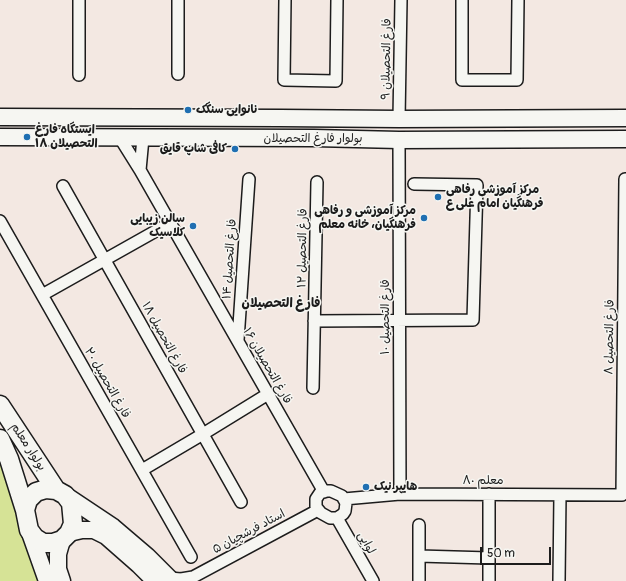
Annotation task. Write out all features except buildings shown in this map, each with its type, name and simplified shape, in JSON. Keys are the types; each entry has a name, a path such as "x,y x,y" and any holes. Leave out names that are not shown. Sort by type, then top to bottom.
{"main road":[{"name":"بولوار فارغ التحصیلان","path":"0,117 399,119 626,118"},
{"path":"399,119 399,140"},
{"name":"بولوار فارغ التحصیلان","path":"0,137 314,138 399,140 626,139"},
{"name":"بولوار معلم","path":"0,404 61,492"},
{"name":"بولوار معلم","path":"0,439 9,459 25,510"},
{"path":"47,581 29,530 25,510 28,500 36,492 46,489 61,492 113,527 147,556 165,580"},
{"path":"61,492 71,503 73,524 58,554 58,569 62,581"},
{"path":"29,530 35,538 43,542 53,544 82,530 94,530 106,536 139,565 165,580"}],"street":[{"path":"78,75 79,0"},
{"path":"178,0 178,74"},
{"path":"285,0 284,80 336,81 337,0"},
{"name":"فارغ التحصیلان ۹","path":"399,119 401,0"},
{"path":"462,0 462,80 517,80 518,0"},
{"name":"فارغ التحصیلان ۱۶","path":"120,138 140,170 324,492"},
{"path":"140,170 143,138"},
{"name":"فارغ التحصیل ۱۰","path":"399,140 400,494"},
{"name":"فارغ التحصیل ۱۴","path":"238,341 249,179"},
{"name":"فارغ التحصیل ۸","path":"624,497 625,179"},
{"name":"فارغ التحصیل ۱۲","path":"313,388 317,182"},
{"path":"314,321 473,320 477,185 414,184"},
{"name":"فارغ التحصیل ۱۸","path":"63,186 242,502"},
{"name":"فارغ التحصیل ۲۰","path":"0,221 191,557"},
{"path":"42,295 170,223"},
{"path":"142,470 268,394"},
{"path":"331,491 342,496 344,499 346,507 345,511 337,518 330,518 320,513 316,507 316,499 324,492 331,491"},
{"name":"معلم ۸۰","path":"344,499 400,494 624,497"},
{"path":"489,494 489,581"},
{"path":"559,581 560,495"},
{"name":"استاد فرشچیان ۵","path":"165,580 192,579 318,510"},
{"name":"لوایی","path":"337,518 373,581"},
{"path":"419,525 419,581"},
{"path":"419,556 489,558"}],"green space":[{"path":"0,456 43,581 0,581"}],"place":[{"name":"نانوایی سنگک","path":"188,110"},
{"name":"ایستگاه فارغ التحصیلان ۱۸","path":"27,137"},
{"name":"کافی شاپ قایق","path":"235,149"},
{"name":"مرکز آموزشی رفاهی فرهنگیان امام علی ع","path":"438,197"},
{"name":"مرکز آموزشی و رفاهی فرهنگیان، خانه معلم","path":"424,218"},
{"name":"سالن زیبایی کلاسیک","path":"193,226"},
{"name":"هایپر نیک","path":"366,487"}],"district":[{"name":"فارغ التحصیلان","path":"281,304"}]}
